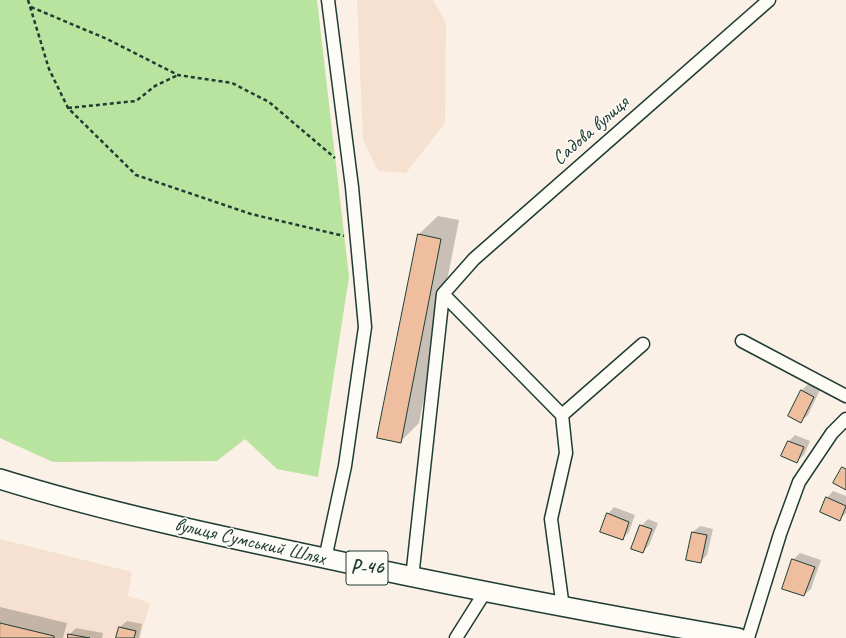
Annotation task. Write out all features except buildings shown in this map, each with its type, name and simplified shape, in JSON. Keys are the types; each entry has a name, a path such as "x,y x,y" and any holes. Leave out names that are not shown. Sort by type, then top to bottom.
{"main road":[{"name":"вулиця Сумський Шлях","path":"0,479 32,489 205,533 412,578 563,608 738,638"}],"street":[{"path":"325,559 345,466 364,327 350,171 328,0"},
{"name":"Садова вулиця","path":"443,294 474,259 769,0"},
{"path":"443,294 562,416 566,453 551,519 563,608"},
{"path":"412,578 443,294"},
{"path":"742,341 846,396"},
{"path":"562,416 643,344"},
{"path":"748,638 780,534 799,482 832,433 846,418"},
{"path":"456,638 485,592"}],"path":[{"path":"28,0 49,69 68,108 136,175 250,214 339,234 356,240"},
{"path":"30,7 107,39 178,75 232,83 268,102 350,171"},
{"path":"68,108 136,101 155,86 178,75"}],"shaded area":[{"path":"357,0 433,0 446,23 445,123 406,173 378,171 363,140"},
{"path":"0,539 132,572 128,596 150,603 140,638 0,638"}],"green space":[{"path":"0,0 317,0 349,277 318,477 277,469 245,439 217,461 53,462 0,438"}]}
